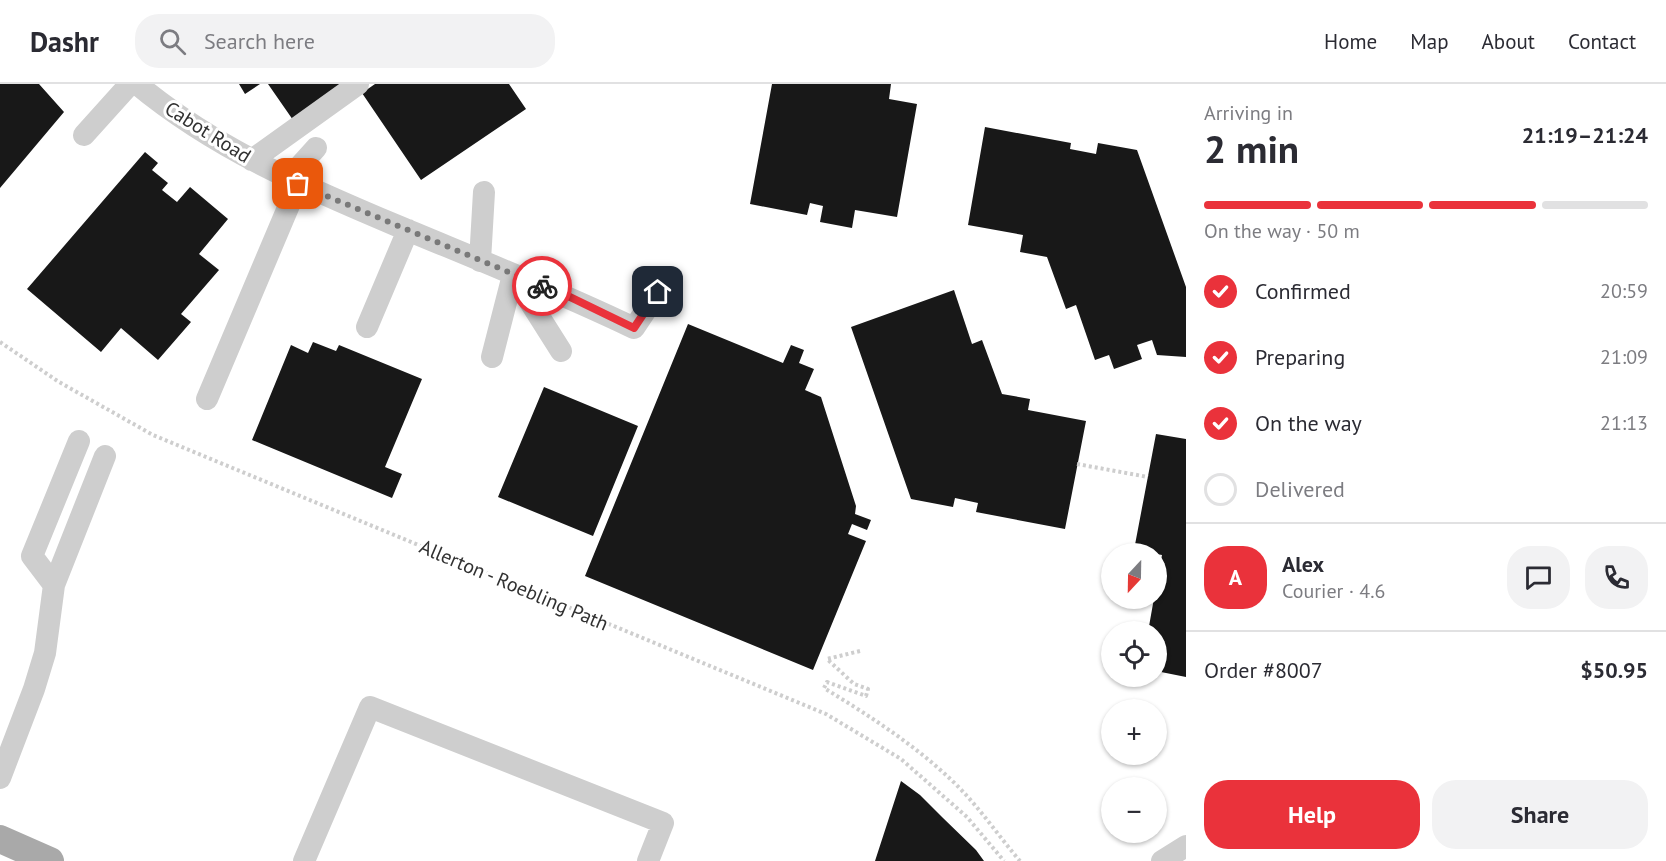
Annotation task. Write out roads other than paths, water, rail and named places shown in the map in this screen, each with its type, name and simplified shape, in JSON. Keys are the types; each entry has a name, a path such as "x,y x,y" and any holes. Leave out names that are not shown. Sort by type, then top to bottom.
{"main road":[{"path":"0,839 50,861"}],"street":[{"path":"252,160 358,84"},
{"path":"84,135 146,87"},
{"name":"Cabot Road","path":"146,87 190,124 293,181 570,297 634,328 658,292"},
{"path":"207,399 293,181 316,148"},
{"path":"480,261 484,192"},
{"path":"367,327 408,230"},
{"path":"513,275 561,351"},
{"path":"492,357 513,275"},
{"path":"54,585 32,556 78,441"},
{"path":"0,778 34,689 45,653 54,585 105,456"},
{"path":"304,861 370,707 663,823 648,861"},
{"path":"1162,861 1186,846"}]}
